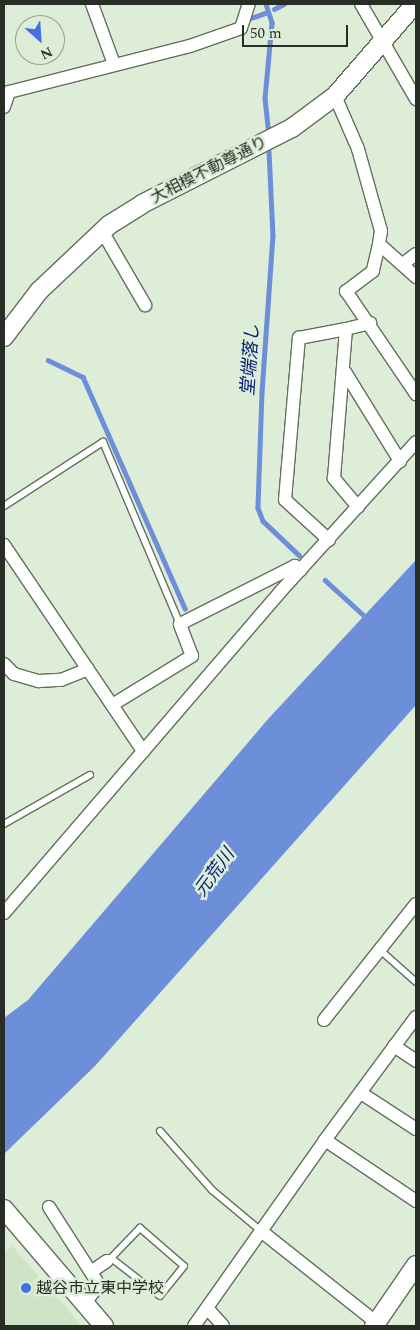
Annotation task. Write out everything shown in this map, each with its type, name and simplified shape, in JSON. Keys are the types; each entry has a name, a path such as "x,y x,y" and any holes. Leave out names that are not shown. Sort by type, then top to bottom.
{"street":[{"path":"92,4 114,64"},
{"path":"4,107 6,92 190,46 241,28 250,4"},
{"path":"362,4 382,44 416,99"},
{"name":"大相模不動尊通り","path":"4,337 39,291 102,231 142,204 273,138 335,96 415,4"},
{"path":"335,96 358,149 381,231 373,271 346,291 370,323 416,394"},
{"path":"102,231 145,305"},
{"path":"379,244 416,277"},
{"path":"403,264 416,254"},
{"path":"329,540 285,500 299,338 346,330 370,323"},
{"path":"346,330 345,372 334,478 358,507"},
{"path":"345,372 400,461"},
{"path":"4,913 142,751 416,442"},
{"path":"4,546 142,751"},
{"path":"112,705 192,656 180,624 295,566 301,570"},
{"path":"4,664 14,674 38,681 61,680 88,669"},
{"path":"324,1020 415,908"},
{"path":"194,1326 324,1140 416,1017"},
{"path":"394,1046 416,1061"},
{"path":"361,1093 416,1129"},
{"path":"324,1140 416,1201"},
{"path":"49,1207 92,1271 99,1285 85,1303"},
{"path":"4,1209 104,1326"},
{"path":"261,1231 376,1325 415,1270"},
{"path":"92,1271 109,1260"},
{"path":"207,1308 223,1326"}],"lane":[{"path":"4,506 103,442 180,624"},
{"path":"4,824 90,775"},
{"path":"380,950 416,982"},
{"path":"160,1131 212,1190 261,1231"},
{"path":"140,1228 184,1266 160,1296 109,1260 140,1228"}],"shaded area":[{"name":"越谷市立東中学校","path":"12,1246 82,1326 4,1326 4,1251"}],"water":[{"name":"元荒川","path":"416,560 416,705 95,1066 4,1154 4,1018 28,1000 269,718"}],"waterway":[{"name":"堂端落し","path":"266,4 272,23 265,98 268,128"},
{"path":"274,9 284,4"},
{"path":"248,19 265,13"},
{"name":"堂端落し","path":"269,151 273,235 262,392 258,508 263,521 299,555"},
{"path":"48,360 83,377 185,608"},
{"name":"堂端落し","path":"325,580 369,620"}],"place":[{"name":"越谷市立東中学校","path":"26,1288"}]}
